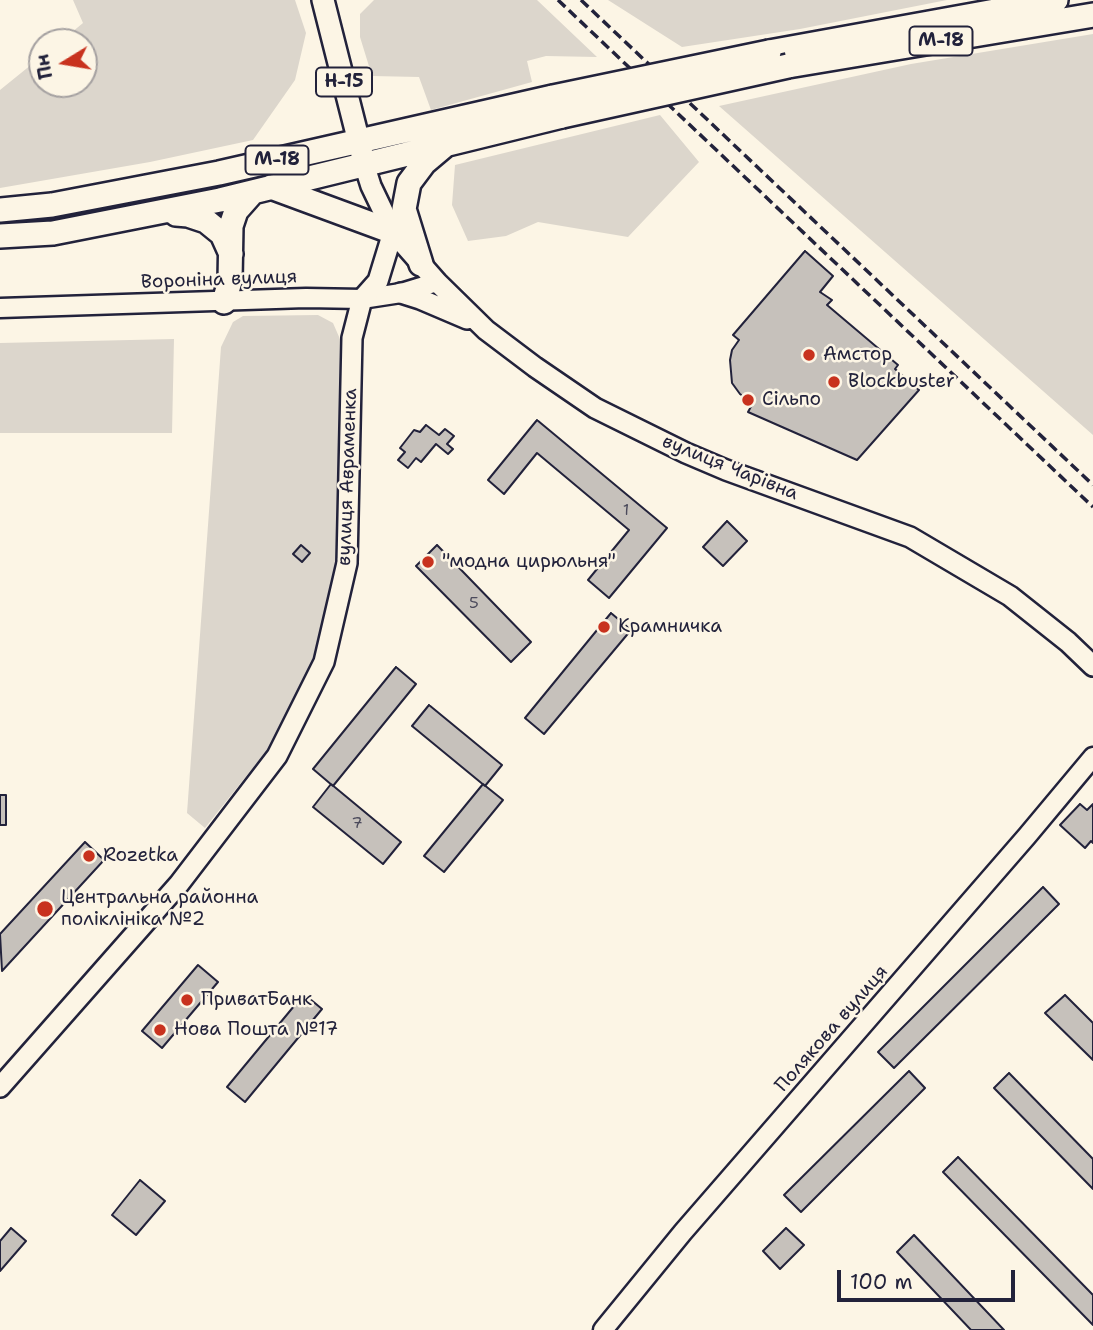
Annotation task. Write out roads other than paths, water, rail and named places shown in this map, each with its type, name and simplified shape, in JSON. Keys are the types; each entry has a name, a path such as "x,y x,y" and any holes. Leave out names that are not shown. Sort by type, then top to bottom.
{"highway":[{"name":"М-18","path":"0,236 53,233 156,214 445,145 557,107 769,52 1056,0"},
{"name":"М-18","path":"0,210 52,205 115,194 359,141 1093,15"},
{"path":"421,264 404,209 410,183 424,163 445,145"},
{"path":"224,302 230,281 231,226 236,211 262,190 393,232"},
{"path":"156,214 188,215 206,220 222,234 231,254"}],"main road":[{"name":"Н-15","path":"323,0 364,164"},
{"name":"вулиця Чарівна","path":"364,164 370,186 393,232 438,282 486,330 595,408 726,470 910,537 1010,596 1068,642 1093,666"},
{"name":"вулиця Авраменка","path":"0,1087 179,884 277,756 324,662 347,563 352,338 362,299 378,281 393,232"},
{"path":"401,293 447,309 486,330"}],"street":[{"name":"Вороніна вулиця","path":"0,308 306,298 362,299 401,293 438,282"},
{"name":"Полякова вулиця","path":"603,1330 683,1232 1093,757"}],"railway":[{"path":"558,0 1093,507"},
{"path":"581,0 1093,485"}],"place":[{"name":"Амстор","path":"809,355"},
{"name":"Blockbuster","path":"834,382"},
{"name":"Сільпо","path":"748,400"},
{"name":"\"модна цирюльня\"","path":"428,562"},
{"name":"Крамничка","path":"604,627"},
{"name":"Rozetka","path":"89,856"},
{"name":"Центральна районна поліклініка №2","path":"45,909"},
{"name":"ПриватБанк","path":"187,1000"},
{"name":"Нова Пошта №17","path":"160,1030"}]}
